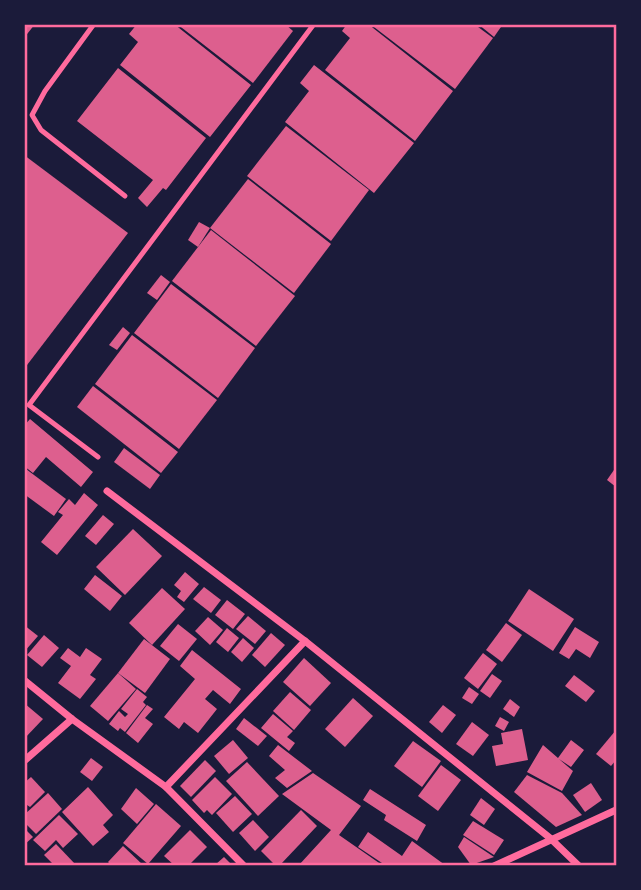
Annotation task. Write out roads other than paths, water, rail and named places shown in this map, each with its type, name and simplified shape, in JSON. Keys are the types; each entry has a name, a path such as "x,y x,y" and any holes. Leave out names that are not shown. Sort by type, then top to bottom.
{"street":[{"path":"107,491 305,642 550,838 579,866"},
{"path":"166,788 305,642"},
{"path":"24,680 166,788 244,866"},
{"path":"24,761 72,719"},
{"path":"494,866 550,838 617,810"}],"lane":[{"path":"94,24 45,91 32,115 41,130 125,196"},
{"path":"99,457 29,405 314,24"}]}
